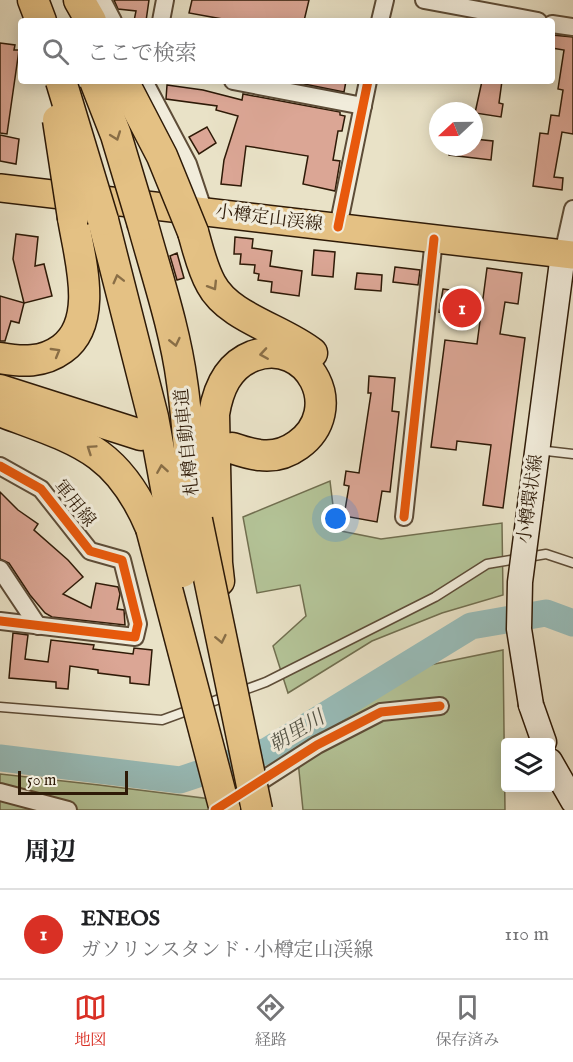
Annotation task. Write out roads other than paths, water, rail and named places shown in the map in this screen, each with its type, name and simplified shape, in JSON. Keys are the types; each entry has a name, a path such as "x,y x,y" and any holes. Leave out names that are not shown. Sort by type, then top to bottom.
{"highway":[{"path":"25,0 31,18"},
{"path":"33,0 40,18"},
{"path":"60,0 68,18"},
{"path":"80,0 89,18"},
{"path":"0,358 29,361 43,359 64,348 79,329 84,306 73,218 51,84"},
{"name":"札樽自動車道","path":"62,84 104,220 153,417 184,522 214,607 257,810"},
{"name":"札樽自動車道","path":"95,84 123,157 176,345 181,372 184,522"},
{"path":"125,84 198,222 203,268 211,286 236,310 303,346 316,357 329,372 336,393 337,414 332,432 322,447 292,467 274,470 231,456 276,455 291,450 315,430 321,414 321,396 315,380 306,367 292,357 278,352 262,353 246,359 233,369 223,381 217,396 184,522 227,810"},
{"path":"0,375 139,427 0,390"},
{"path":"0,411 85,444 128,483 141,504 184,522"}],"main road":[{"name":"小樽定山渓線","path":"0,188 198,222 338,227 568,255"},
{"name":"小樽環状線","path":"543,738 531,705 519,629 520,582 537,450 568,255"},
{"path":"555,770 573,801"}],"street":[{"path":"102,0 111,18"},
{"path":"162,18 165,0"},
{"path":"380,18 382,0"},
{"path":"424,0 522,18"},
{"path":"555,24 573,27"},
{"path":"146,84 188,164 198,222"},
{"path":"249,84 363,106"},
{"path":"338,227 367,84"},
{"path":"568,255 573,209"},
{"path":"404,517 434,239"},
{"name":"軍用線","path":"0,466 41,489 90,551 122,560 138,624 135,637 38,626"},
{"path":"0,569 38,626"},
{"path":"0,621 38,626"},
{"path":"215,810 316,745 381,712 440,706"},
{"path":"0,792 68,810"}],"lane":[{"path":"537,450 573,454"},
{"path":"0,707 162,720 267,682 435,597 487,564 546,554 573,563"}],"waterway":[{"name":"朝里川","path":"0,758 180,780 267,751 471,626 546,613 573,623"}],"place":[{"name":"ENEOS","path":"462,308"}]}
